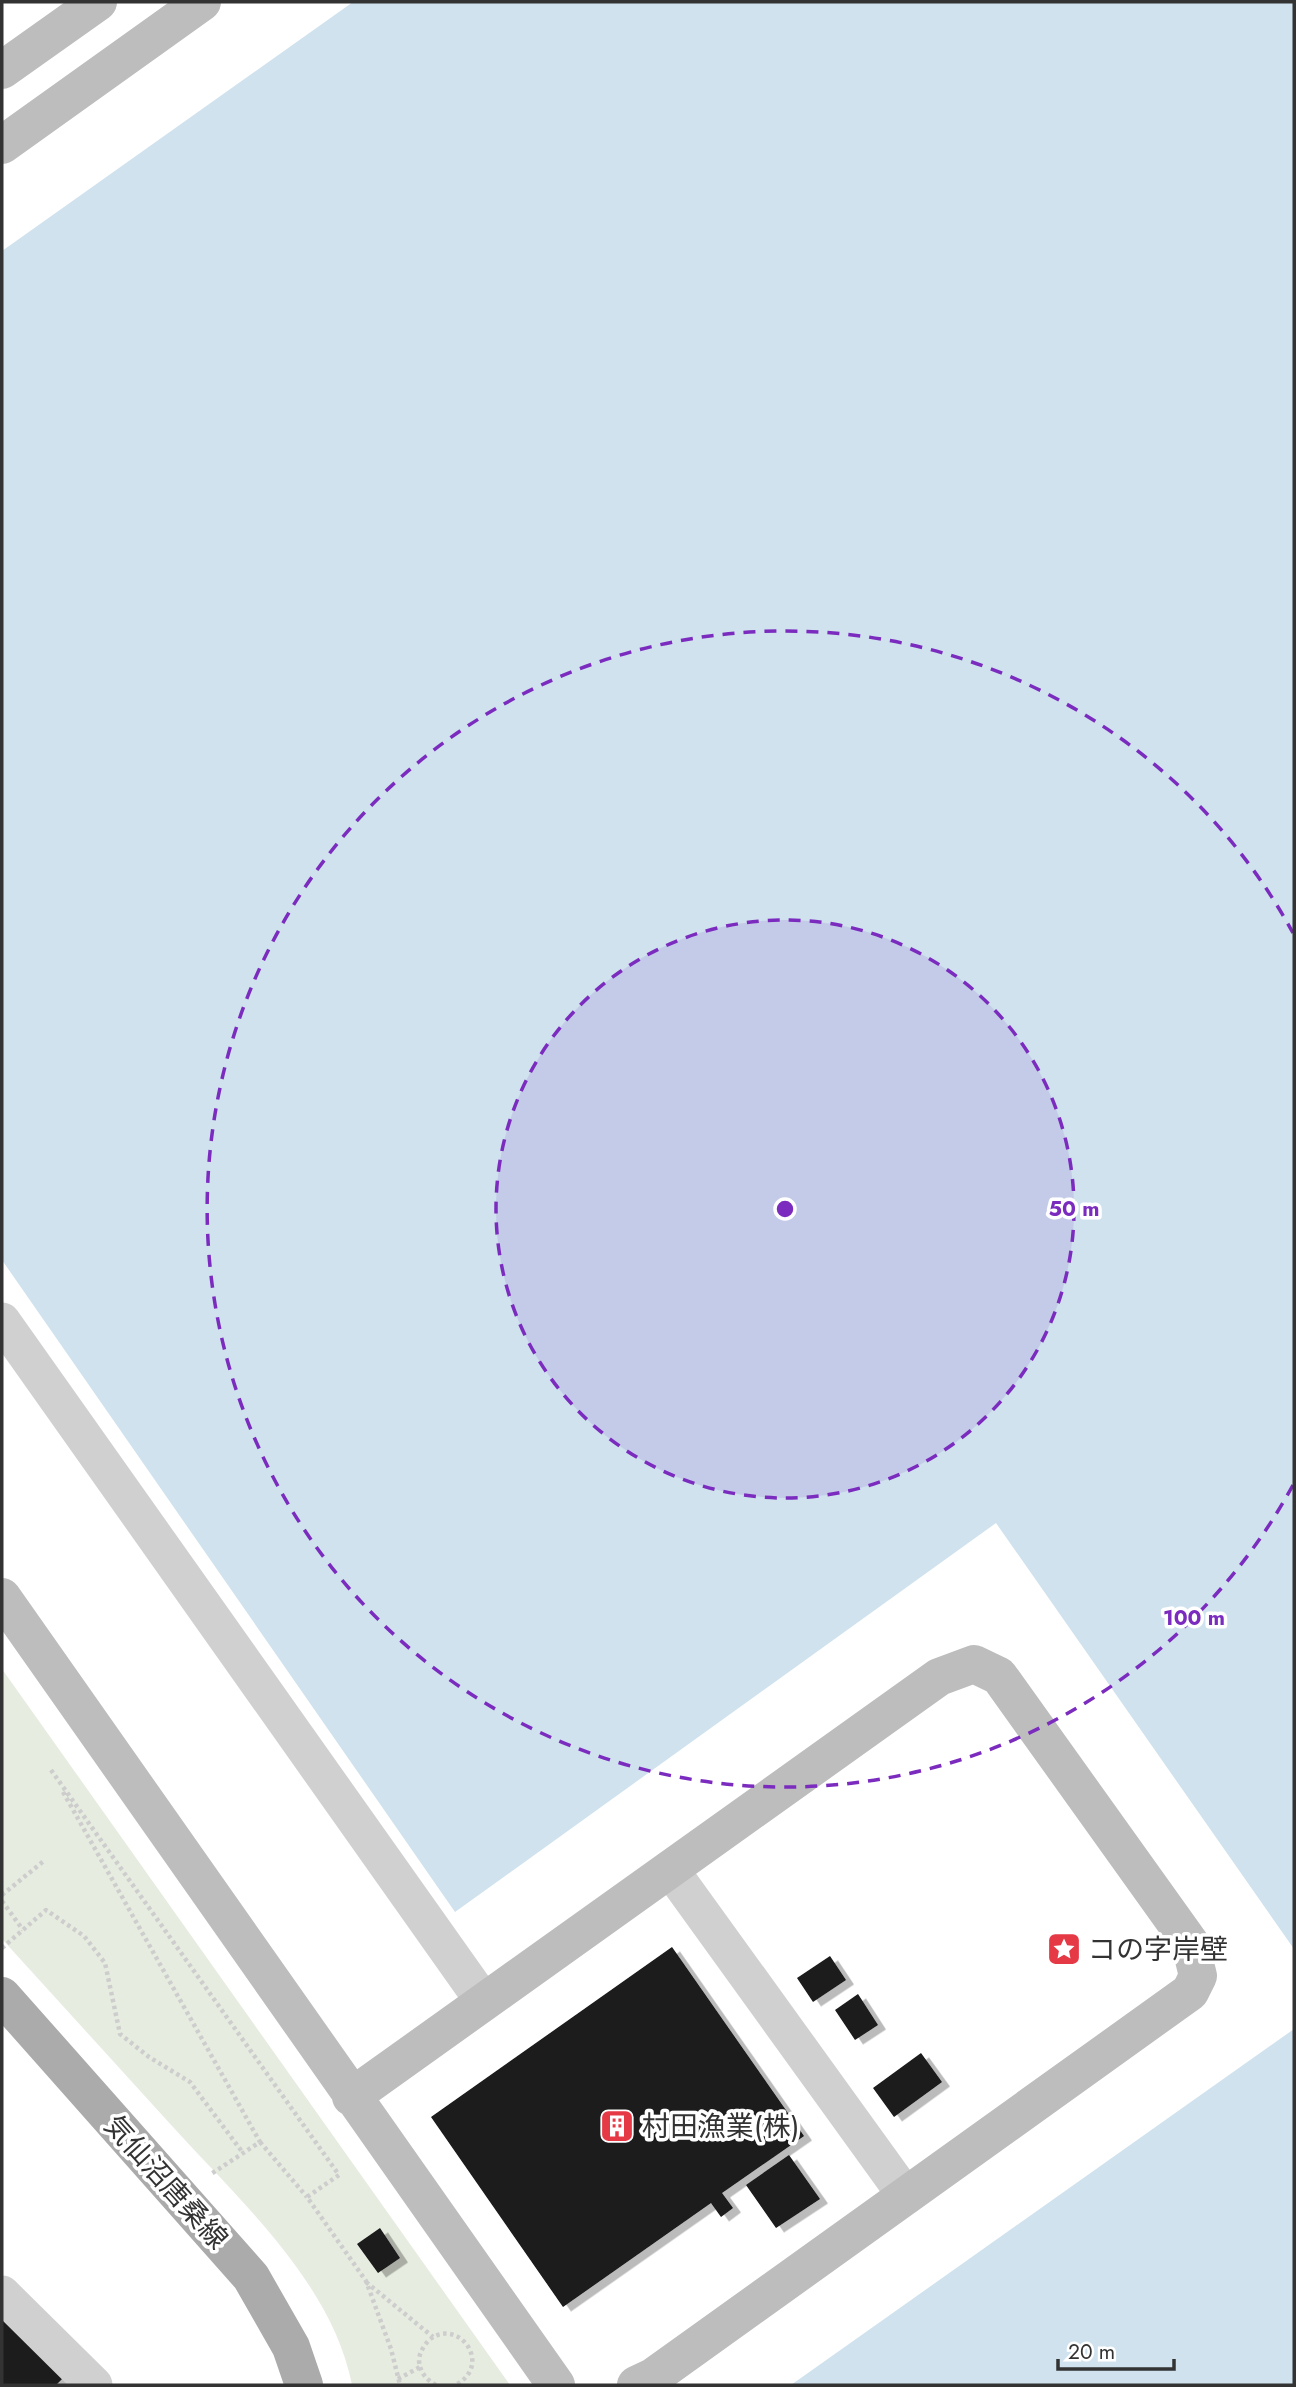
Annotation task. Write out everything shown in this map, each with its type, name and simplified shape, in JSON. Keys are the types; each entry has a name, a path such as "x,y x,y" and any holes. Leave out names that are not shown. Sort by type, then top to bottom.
{"main road":[{"name":"気仙沼唐桑線","path":"2,1996 250,2277 291,2347 304,2385"}],"street":[{"path":"2,70 98,2"},
{"path":"2,145 202,2"},
{"path":"2,1321 484,2002"},
{"path":"2,1597 556,2385"},
{"path":"351,2097 939,1677 974,1664 999,1676 1190,1943 1198,1976 1190,1992 653,2377 636,2385"},
{"path":"670,1869 906,2196"},
{"path":"2,2294 94,2385"}],"path":[{"path":"307,2197 339,2175 51,1770 260,2142 307,2197 366,2281 433,2337"},
{"path":"2,1895 45,1860"},
{"path":"2,1901 23,1930"},
{"path":"2,1948 46,1910 84,1936 105,1963 120,2034 149,2057 190,2081 243,2153"},
{"path":"204,2178 260,2142"},
{"path":"366,2281 399,2382 420,2367"},
{"path":"436,2385 424,2375 420,2367 422,2350 433,2337 442,2334 459,2336 471,2350 472,2368 460,2384"}],"shaded area":[{"path":"2,1669 510,2385 352,2385 341,2348 325,2312 305,2278 280,2246 2,1939"}],"water":[{"path":"353,2 1294,2 1294,1949 996,1523 455,1912 2,1260 2,251"},
{"path":"1294,2029 1294,2385 791,2385"}],"building":[{"name":"村田漁業(株)","path":"672,1947 804,2136 722,2193 733,2208 721,2217 711,2203 563,2307 431,2117"},
{"path":"830,1956 846,1980 813,2002 797,1978"},
{"path":"858,1994 878,2025 855,2040 835,2010"},
{"path":"921,2053 942,2082 894,2117 873,2088"},
{"path":"789,2155 820,2199 776,2228 746,2185"},
{"path":"380,2228 400,2258 378,2273 357,2244"},
{"path":"4,2317 63,2378 56,2385 2,2385"}],"place":[{"name":"コの字岸壁","path":"1064,1949"},
{"name":"村田漁業(株)","path":"617,2126"}]}
